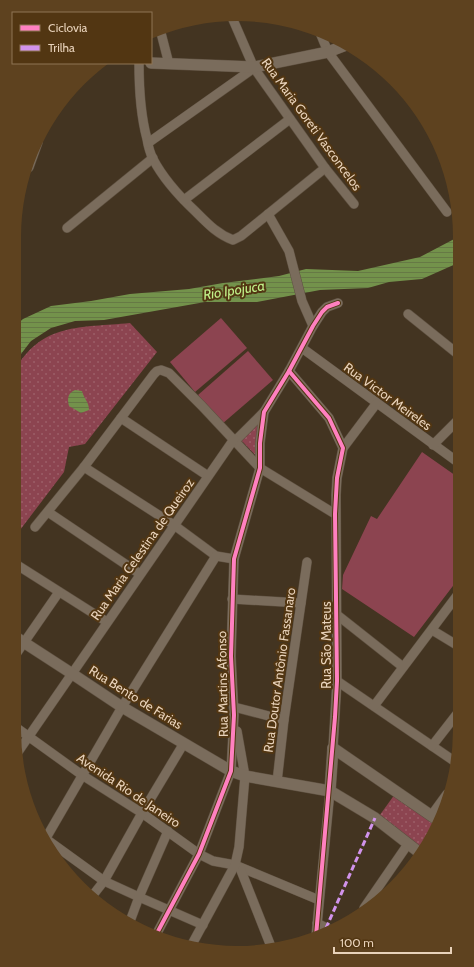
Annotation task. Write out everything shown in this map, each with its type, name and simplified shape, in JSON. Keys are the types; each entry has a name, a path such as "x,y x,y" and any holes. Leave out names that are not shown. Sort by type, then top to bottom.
{"street":[{"name":"Rua Maria Goreti Vasconcelos","path":"234,21 254,68 324,168 354,204"},
{"path":"161,34 169,64"},
{"path":"322,38 328,52 447,212"},
{"path":"152,63 254,68 328,52 340,47"},
{"path":"139,64 140,108 153,158 184,200 218,233 233,240 241,236 324,168"},
{"path":"148,143 254,68"},
{"path":"184,200 290,120"},
{"path":"67,228 153,158"},
{"path":"268,214 289,251 302,301 313,326"},
{"name":"Rua Martins Afonso","path":"158,931 200,854 231,771 234,711 231,656 234,559 260,468 260,443 264,412 289,371 313,326 325,309 330,305 338,304"},
{"path":"408,314 453,350"},
{"name":"Rua Victor Meireles","path":"302,348 376,404 453,459"},
{"path":"35,528 84,467 154,374 161,370 165,371 174,379 260,468 335,514"},
{"path":"289,371 329,418 343,448 376,404"},
{"name":"Rua Maria Celestina de Queiroz","path":"21,747 71,673 234,440 264,412"},
{"path":"121,418 208,476"},
{"path":"433,445 453,425"},
{"name":"Rua São Mateus","path":"316,931 330,791 337,682 335,514 337,478 343,448"},
{"path":"84,467 174,525 216,556 234,559"},
{"path":"48,512 140,574"},
{"path":"48,835 122,707 216,556"},
{"name":"Rua Doutor Antônio Fassanaro","path":"277,782 284,720 307,562"},
{"path":"21,568 107,622"},
{"path":"21,646 59,592"},
{"path":"232,599 301,603"},
{"path":"374,706 453,602"},
{"path":"336,614 403,668"},
{"path":"432,630 453,643"},
{"name":"Rua Bento de Farias","path":"21,640 122,707 231,771 245,776 330,791"},
{"path":"337,682 451,759"},
{"path":"234,711 284,720"},
{"name":"Rua Martins Afonso","path":"194,942 237,866 245,776 234,711"},
{"path":"432,746 453,719"},
{"name":"Avenida Rio de Janeiro","path":"21,731 82,775 142,813 200,854 213,861 237,866 319,900"},
{"path":"95,892 104,881 142,813 184,743"},
{"path":"333,748 434,819"},
{"path":"330,791 375,818 417,850"},
{"path":"131,918 168,831"},
{"path":"370,899 408,844"},
{"path":"54,845 104,881 203,925"},
{"path":"237,866 270,943"},
{"path":"317,923 325,927"}],"shaded area":[{"path":"221,318 247,348 195,392 170,362"},
{"path":"130,323 157,352 85,444 69,447 64,472 21,529 21,362 37,344 50,336 64,331 95,326"},
{"path":"248,351 273,380 222,424 198,395"},
{"path":"262,420 260,460 239,438"},
{"path":"422,452 453,474 453,586 414,637 342,589 343,575 371,516 377,519"},
{"path":"395,794 433,821 418,849 377,819"}],"water":[{"name":"Rio Ipojuca","path":"453,240 453,265 422,279 389,282 368,288 320,290 257,302 205,302 104,320 75,321 51,328 31,341 21,354 21,321 51,306 130,294 189,289 279,276 306,269 358,271 420,257"},
{"path":"75,390 82,391 89,410 81,413 69,406 69,396"}],"marked path":[{"path":"326,927 375,818"}],"cycle path":[{"path":"158,931 199,854 231,771 234,715 231,656 234,559 260,468 260,443 264,412 322,312 327,307 338,303"},
{"path":"289,371 329,418 343,448 337,478 335,514 337,681 316,931"}]}
